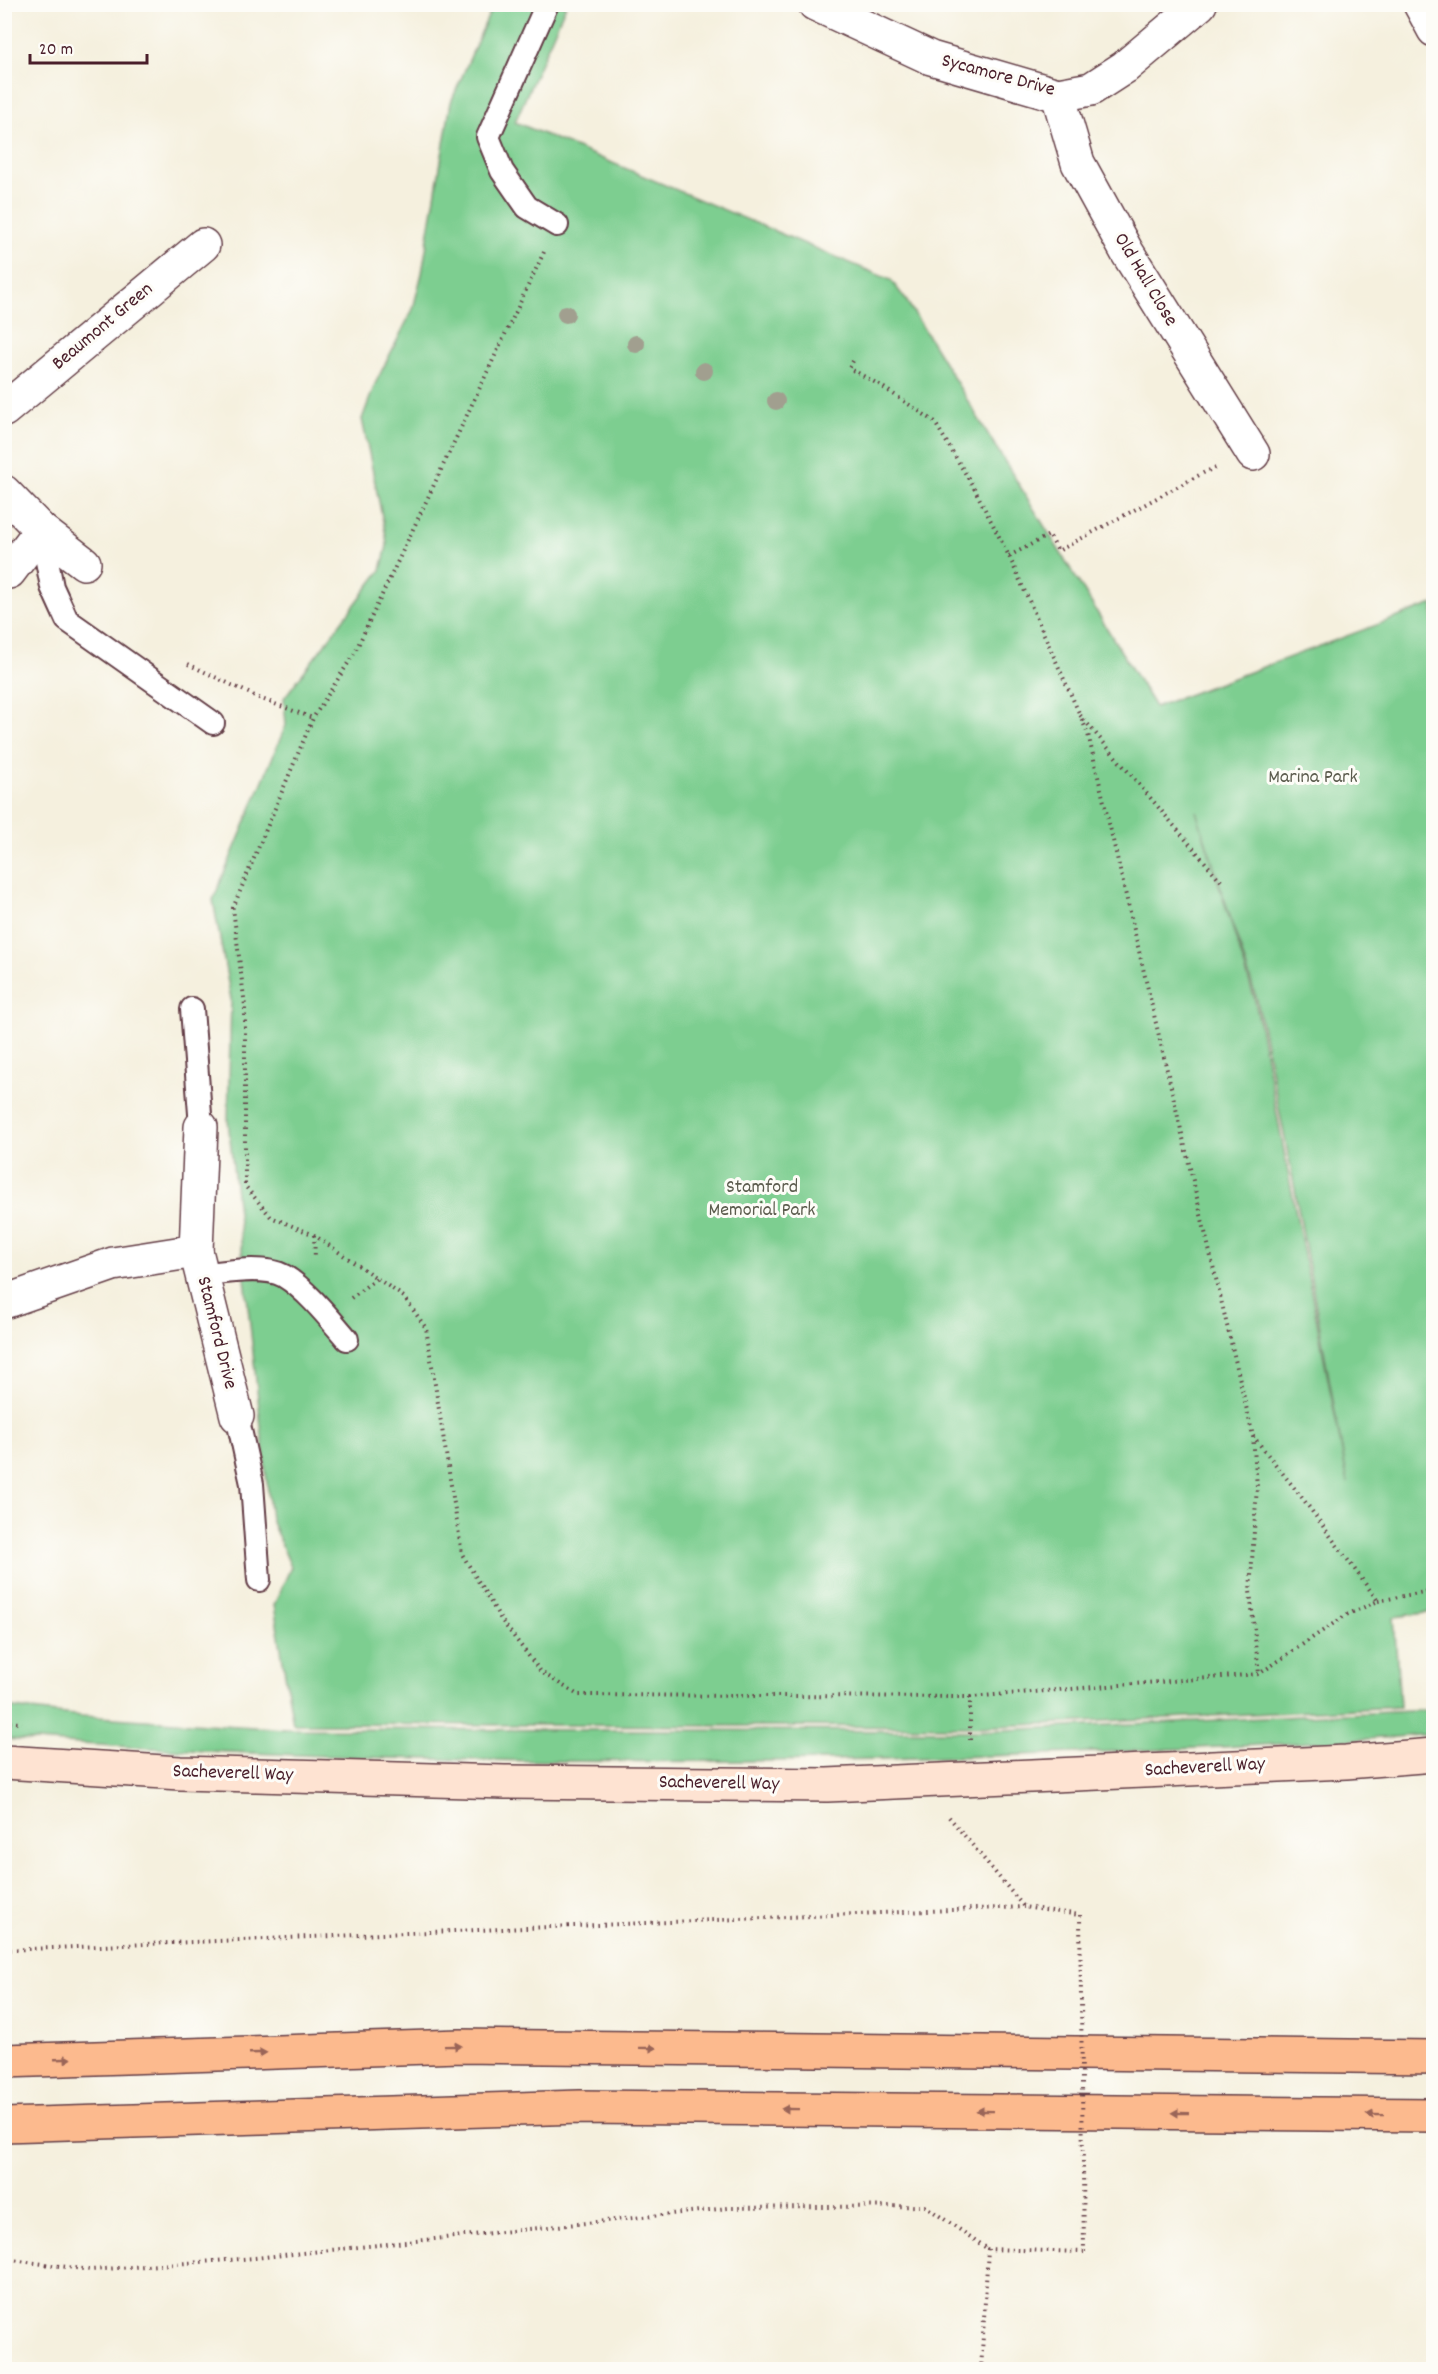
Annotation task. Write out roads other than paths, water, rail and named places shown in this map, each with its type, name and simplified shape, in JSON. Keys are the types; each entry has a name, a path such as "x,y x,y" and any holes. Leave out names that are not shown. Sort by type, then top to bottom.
{"highway":[{"path":"4,2061 460,2046 1434,2057"},
{"path":"4,2125 580,2107 1434,2115"}],"street":[{"name":"Sycamore Drive","path":"814,4 931,58 1058,95 1091,89 1125,67 1200,4"},
{"path":"1420,4 1434,30"},
{"name":"Old Hall Close","path":"1058,95 1078,163 1127,252 1253,454"},
{"name":"Beaumont Green","path":"4,411 203,244"},
{"path":"4,492 41,530 84,562"},
{"path":"9,572 41,530"},
{"name":"Stamford Drive","path":"201,1127 199,1263 237,1416"},
{"name":"Stamford Drive","path":"4,1302 113,1264 199,1263"},
{"name":"Sacheverell Way","path":"4,1762 180,1773 505,1782 827,1785 1346,1762 1434,1755"}],"lane":[{"path":"547,4 488,137 502,171 527,207 557,225"},
{"path":"41,530 52,587 67,620 213,723"},
{"path":"192,1009 201,1127"},
{"path":"199,1263 283,1275 315,1303 347,1339"},
{"path":"237,1416 252,1484 259,1580"}],"park label":[{"name":"Marina Park","path":"1313,778"},
{"name":"Stamford Memorial Park","path":"762,1200"}]}
